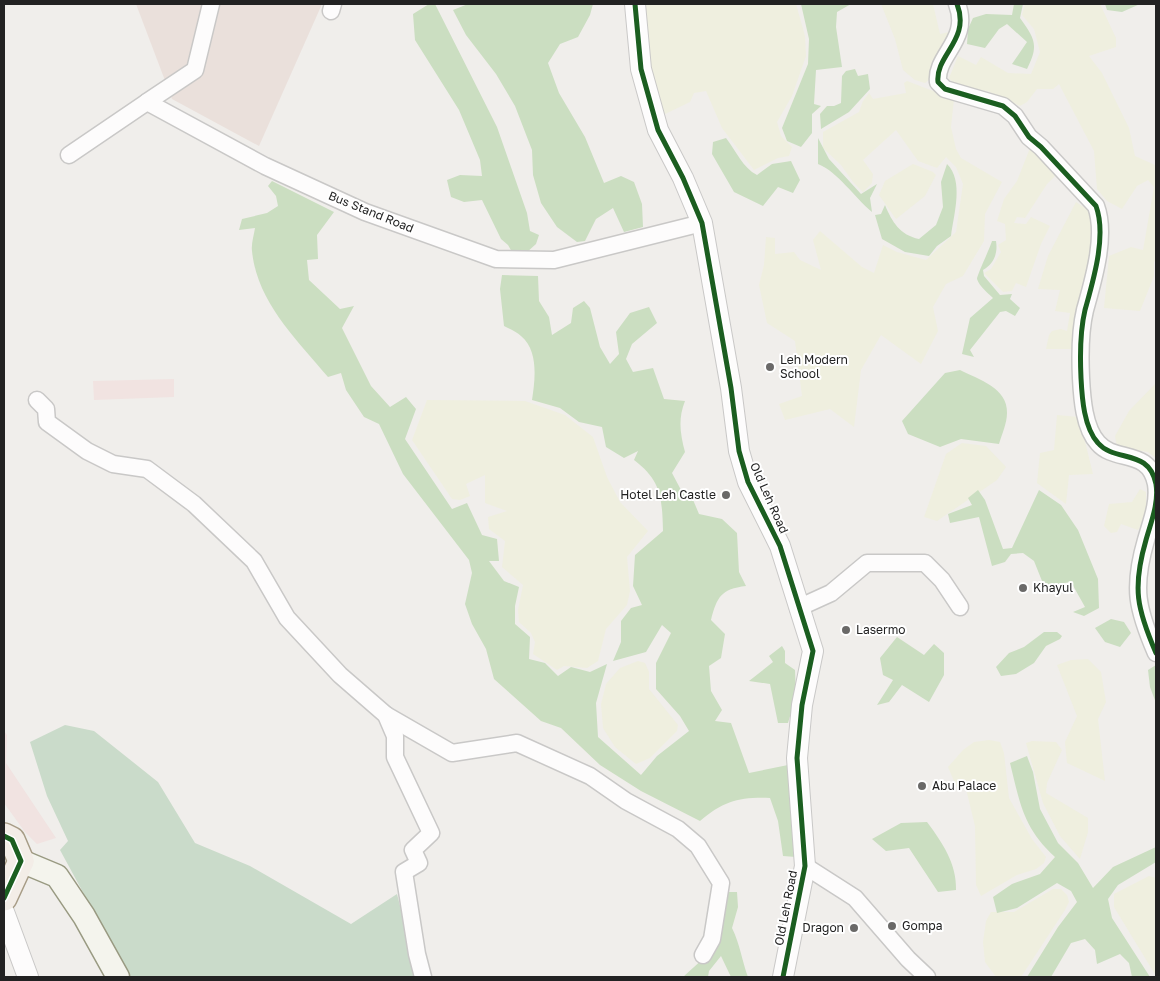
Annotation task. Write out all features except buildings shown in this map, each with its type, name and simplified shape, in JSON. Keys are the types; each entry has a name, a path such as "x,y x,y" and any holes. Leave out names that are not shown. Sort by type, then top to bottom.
{"main road":[{"path":"4,836 12,840 12,861 4,898"},
{"path":"12,861 57,876 84,916 118,977"}],"street":[{"path":"69,156 195,70 211,4"},
{"name":"Old Leh Road","path":"635,4 641,69 658,130 683,178 702,223 731,388 739,451 748,482 780,546 813,651 802,705 797,758 805,866 783,977"},
{"path":"957,4 962,22 949,54 937,74 938,82 945,89 1003,106 1014,116 1029,137 1041,147 1096,206 1100,218 1093,290 1085,311 1082,330 1081,379 1090,432 1099,445 1140,459 1149,468 1156,484 1156,506 1142,553 1137,593 1144,624 1156,653"},
{"name":"Bus Stand Road","path":"147,102 265,166 366,212 496,259 554,260 702,223"},
{"path":"37,400 46,409 48,422 87,451 114,464 147,469 194,504 254,562 287,618 340,675 386,715 452,754 517,743 590,776 626,801 678,829 698,846 721,883 712,939 703,955"},
{"path":"798,608 831,592 867,563 901,562 925,563 942,580 960,606"},
{"path":"386,715 395,736 395,757 431,833 413,850 419,863 404,872 417,954 423,977"},
{"path":"805,866 855,898 908,959 927,977"},
{"path":"4,912 28,977"}],"shaded area":[{"path":"136,4 322,4 259,146 172,99"},
{"path":"174,379 174,397 94,400 93,381"},
{"path":"4,731 7,735 6,763 56,838 37,844 25,832 4,803"}],"green space":[{"path":"429,4 435,4 497,127 527,213 530,231 539,235 536,244 526,253 512,252 501,239 482,200 464,202 451,197 447,180 460,175 482,176 480,160 459,110 415,40 413,14"},
{"path":"468,4 593,4 590,15 578,37 560,44 548,63 559,93 585,137 604,183 621,176 634,182 642,204 643,227 624,232 613,208 596,219 585,241 577,242 557,227 541,203 533,175 532,150 515,106 496,74 466,35 453,10"},
{"path":"641,4 796,4 805,36 806,56 792,96 777,122 781,136 792,147 789,156 778,158 754,170 722,128 706,91 694,93 690,102 661,116 655,105"},
{"path":"801,4 851,4 837,12 836,27 842,67 816,70 814,104 821,106 812,114 812,133 801,147 787,141 782,128 808,64 809,39"},
{"path":"881,4 933,4 940,34 954,31 931,78 925,83 915,80 903,70 895,39"},
{"path":"1014,4 1023,4 1020,18 1034,42 1033,54 1027,69 1012,64 1027,42 1007,24 999,29 985,48 967,44 968,29 973,18 986,14 1012,15"},
{"path":"1025,4 1100,4 1116,38 1116,47 1089,56 1102,73 1129,128 1135,156 1155,165 1156,141 1156,259 1154,262 1154,276 1140,311 1104,308 1109,256 1131,247 1143,250 1154,187 1148,180 1137,186 1122,209 1107,201 1097,189 1094,151 1059,84 1053,89 1037,89 1027,102 1020,106 987,91 955,86 949,78 958,56 976,65 981,57 1008,73 1031,74 1040,52 1034,29 1022,15"},
{"path":"1105,4 1140,4 1122,12 1107,10"},
{"path":"855,69 858,76 868,74 870,89 849,112 821,129 820,114 827,106 841,103 842,76 846,71"},
{"path":"907,81 954,99 951,127 956,149 961,158 1002,182 985,214 984,241 963,276 946,284 933,307 938,331 921,364 881,335 861,370 854,427 830,409 785,420 779,404 802,396 795,341 767,323 759,285 764,265 766,237 775,238 775,254 794,252 800,260 821,270 813,240 820,231 862,267 874,273 883,245 897,252 926,260 956,232 963,184 956,167 946,157 937,168 918,161 896,130 863,160 873,174 872,183 863,192 841,165 823,148 823,132 859,112 863,101 869,93 873,99 906,93 904,83"},
{"path":"726,138 744,164 757,175 772,164 791,161 800,180 793,193 778,187 763,206 734,192 712,154 713,142"},
{"path":"818,138 829,159 861,194 877,184 870,198 872,212 839,179 818,164"},
{"path":"1030,148 1043,157 1057,174 1047,184 1025,218 1017,217 1014,223 1026,224 1031,217 1050,226 1041,244 1026,287 1016,283 1012,291 1003,292 984,273 991,269 1001,252 998,245 1006,240 1005,224 997,221 1004,199 1017,181"},
{"path":"913,164 936,175 925,196 896,219 879,195 885,181"},
{"path":"947,164 952,171 957,188 951,236 937,246 929,256 905,252 882,239 875,215 881,214 885,205 898,227 912,237 919,239 936,225 943,207 941,182"},
{"path":"272,181 334,212 317,235 318,259 307,260 309,280 340,309 354,306 342,328 371,386 390,407 406,397 416,409 405,439 452,509 467,503 482,535 497,539 499,561 489,561 504,581 519,587 515,606 515,624 530,637 529,659 545,663 558,676 571,667 590,672 607,664 596,703 598,737 641,775 657,756 689,731 680,716 656,689 656,663 671,633 662,625 646,652 613,661 621,642 621,621 631,608 642,605 633,586 635,555 663,531 659,491 650,475 634,460 638,451 624,458 606,447 602,427 579,422 560,408 532,400 535,375 533,358 527,342 504,326 500,289 502,275 538,276 539,301 549,317 552,335 571,323 573,308 584,301 590,308 600,347 610,364 619,354 616,332 630,313 649,307 657,323 632,344 626,359 633,372 653,368 664,399 685,401 680,426 685,452 672,473 681,490 691,495 699,514 722,519 737,533 739,572 746,586 731,589 721,596 715,605 711,620 725,634 721,658 709,666 711,691 722,710 715,721 731,723 749,773 788,765 796,857 783,856 778,821 770,798 749,798 732,802 717,809 700,821 641,791 600,765 561,728 541,721 494,679 486,649 472,624 465,604 472,573 469,560 403,474 379,424 364,417 346,390 341,373 328,377 280,319 262,287 255,270 252,251 255,228 239,230 242,219 267,213 278,206 276,196 268,186"},
{"path":"1076,202 1094,214 1096,227 1077,349 1046,349 1049,335 1052,331 1061,329 1067,331 1070,313 1055,311 1060,290 1038,289 1048,256"},
{"path":"992,241 996,241 996,254 990,265 983,270 984,276 1000,295 1012,294 1010,299 1020,308 1015,316 1006,311 1000,312 970,350 974,357 962,354 970,318 993,298 977,279"},
{"path":"960,370 991,386 1003,397 1006,404 1007,417 999,444 961,439 940,447 908,434 902,421 945,373"},
{"path":"1156,383 1156,458 1148,452 1117,447 1115,436 1129,411"},
{"path":"427,400 525,401 565,415 593,437 607,477 620,502 648,531 627,557 630,591 627,605 606,629 598,661 587,668 564,666 557,670 533,654 535,642 531,633 519,622 518,610 523,585 502,567 505,541 489,529 488,517 507,511 485,503 485,475 466,484 470,496 460,500 452,499 412,440"},
{"path":"1057,415 1079,417 1093,474 1069,475 1066,504 1037,483 1040,453 1054,450"},
{"path":"962,443 986,446 1006,467 997,480 937,521 924,517 946,454"},
{"path":"1140,489 1146,492 1146,507 1143,522 1138,530 1121,524 1117,532 1111,533 1104,526 1109,504 1132,502"},
{"path":"978,490 985,500 1003,549 1012,548 1039,490 1061,505 1078,530 1098,579 1099,608 1084,616 1073,612 1085,607 1071,582 1044,586 1034,561 1023,553 1011,554 1005,562 992,566 979,517 950,523 948,514 972,505 968,498"},
{"path":"1111,619 1124,622 1131,633 1120,647 1105,642 1095,628"},
{"path":"1044,632 1057,632 1062,636 1046,646 1034,663 1016,674 1001,676 996,667 1009,653 1024,647"},
{"path":"897,637 924,655 934,644 944,653 944,675 929,702 902,685 889,702 877,705 893,680 883,675 880,658"},
{"path":"782,646 785,651 785,663 795,670 796,696 788,723 778,723 770,684 749,681 773,662 769,656"},
{"path":"1088,659 1101,672 1106,702 1098,719 1105,781 1067,763 1065,742 1077,716 1057,665 1071,660"},
{"path":"638,661 645,663 649,672 649,689 678,725 677,731 650,758 636,764 615,747 603,728 601,704 606,684 620,668"},
{"path":"1156,665 1156,703 1150,687 1148,670"},
{"path":"65,725 94,731 158,782 195,843 250,866 351,924 397,894 418,977 129,977 60,850 68,841 47,796 30,742"},
{"path":"989,740 1000,742 1004,753 1009,798 1032,839 1046,857 1044,863 1036,869 1017,875 981,896 976,885 975,826 966,789 956,786 948,767 963,750 974,742"},
{"path":"1032,741 1056,742 1062,750 1047,783 1046,793 1088,818 1088,832 1080,859 1060,836 1043,803 1026,743"},
{"path":"1027,756 1033,772 1040,809 1058,843 1078,863 1093,888 1113,867 1156,847 1156,862 1118,885 1108,899 1112,918 1150,977 1132,977 1129,963 1120,954 1097,964 1095,950 1085,939 1071,943 1051,977 1027,977 1058,927 1077,902 1071,891 1057,883 1017,908 997,913 993,897 1012,884 1040,874 1055,857 1036,836 1020,803 1010,763"},
{"path":"927,822 948,854 956,880 956,890 938,892 909,848 886,851 872,839 901,823"},
{"path":"1149,876 1156,878 1156,976 1114,907 1114,894"},
{"path":"1053,889 1061,889 1067,895 1069,902 1065,910 1021,977 996,977 985,962 983,942 986,921 991,912 1014,912"},
{"path":"728,892 737,892 738,907 732,928 748,977 731,977 721,956 709,971 708,977 683,977 716,947 722,932"}],"cycle path":[{"path":"635,4 641,69 658,130 683,178 702,223 731,388 739,451 748,482 780,546 813,651 802,705 797,758 805,866 783,977"},
{"path":"957,4 960,28 942,63 938,82 945,89 1003,106 1015,116 1029,137 1041,147 1096,206 1100,231 1098,258 1083,318 1081,335 1083,403 1087,421 1093,437 1098,443 1113,453 1139,460 1152,473 1156,484 1155,505 1142,557 1138,585 1144,624 1156,653"},
{"path":"4,836 12,840 21,861 4,898"}],"place":[{"name":"Leh Modern School","path":"770,367"},
{"name":"Hotel Leh Castle","path":"726,495"},
{"name":"Khayul","path":"1023,588"},
{"name":"Lasermo","path":"846,630"},
{"name":"Abu Palace","path":"922,786"},
{"name":"Gompa","path":"892,926"},
{"name":"Dragon","path":"854,928"}]}
